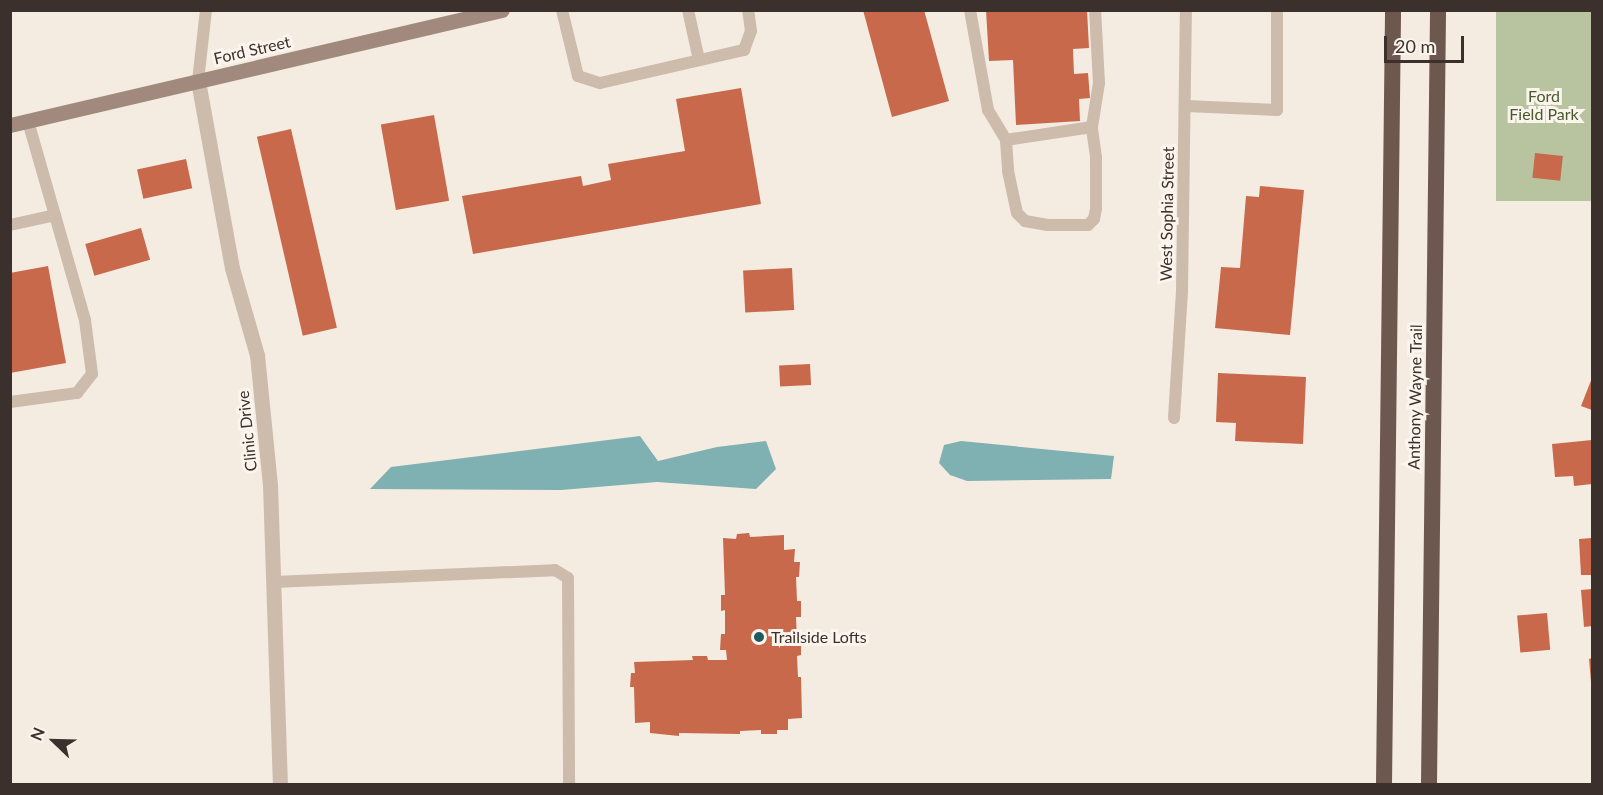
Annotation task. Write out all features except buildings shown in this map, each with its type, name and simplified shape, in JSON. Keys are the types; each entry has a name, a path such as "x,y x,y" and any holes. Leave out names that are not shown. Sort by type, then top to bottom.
{"highway":[{"name":"Anthony Wayne Trail","path":"1384,784 1393,10"},
{"name":"Anthony Wayne Trail","path":"1429,784 1438,10"}],"main road":[{"name":"Ford Street","path":"10,125 502,10"}],"street":[{"name":"Clinic Drive","path":"198,81 232,268 257,355 270,485 280,784"}],"lane":[{"path":"198,81 206,10"},
{"path":"562,10 578,76 600,83 744,50 751,31 748,10"},
{"path":"688,10 699,60"},
{"path":"970,10 988,110 1006,140 1017,213 1025,221 1048,225 1088,225 1094,219 1096,157 1092,128 1099,83 1095,10"},
{"name":"West Sophia Street","path":"1174,418 1182,290 1186,10"},
{"path":"1186,106 1277,110 1277,10"},
{"path":"10,402 77,393 92,374 85,320 28,121"},
{"path":"1006,140 1092,128"},
{"path":"10,225 55,215"},
{"path":"274,582 555,570 568,578 569,784"}],"green space":[{"name":"Ford Field Park","path":"1496,11 1592,11 1592,201 1496,201"}],"water":[{"path":"640,436 658,461 717,447 766,441 776,469 756,489 657,482 561,490 370,489 391,467"},
{"path":"961,441 1114,456 1111,479 967,481 950,475 939,463 944,445"}],"place":[{"name":"Trailside Lofts","path":"759,637"}]}
